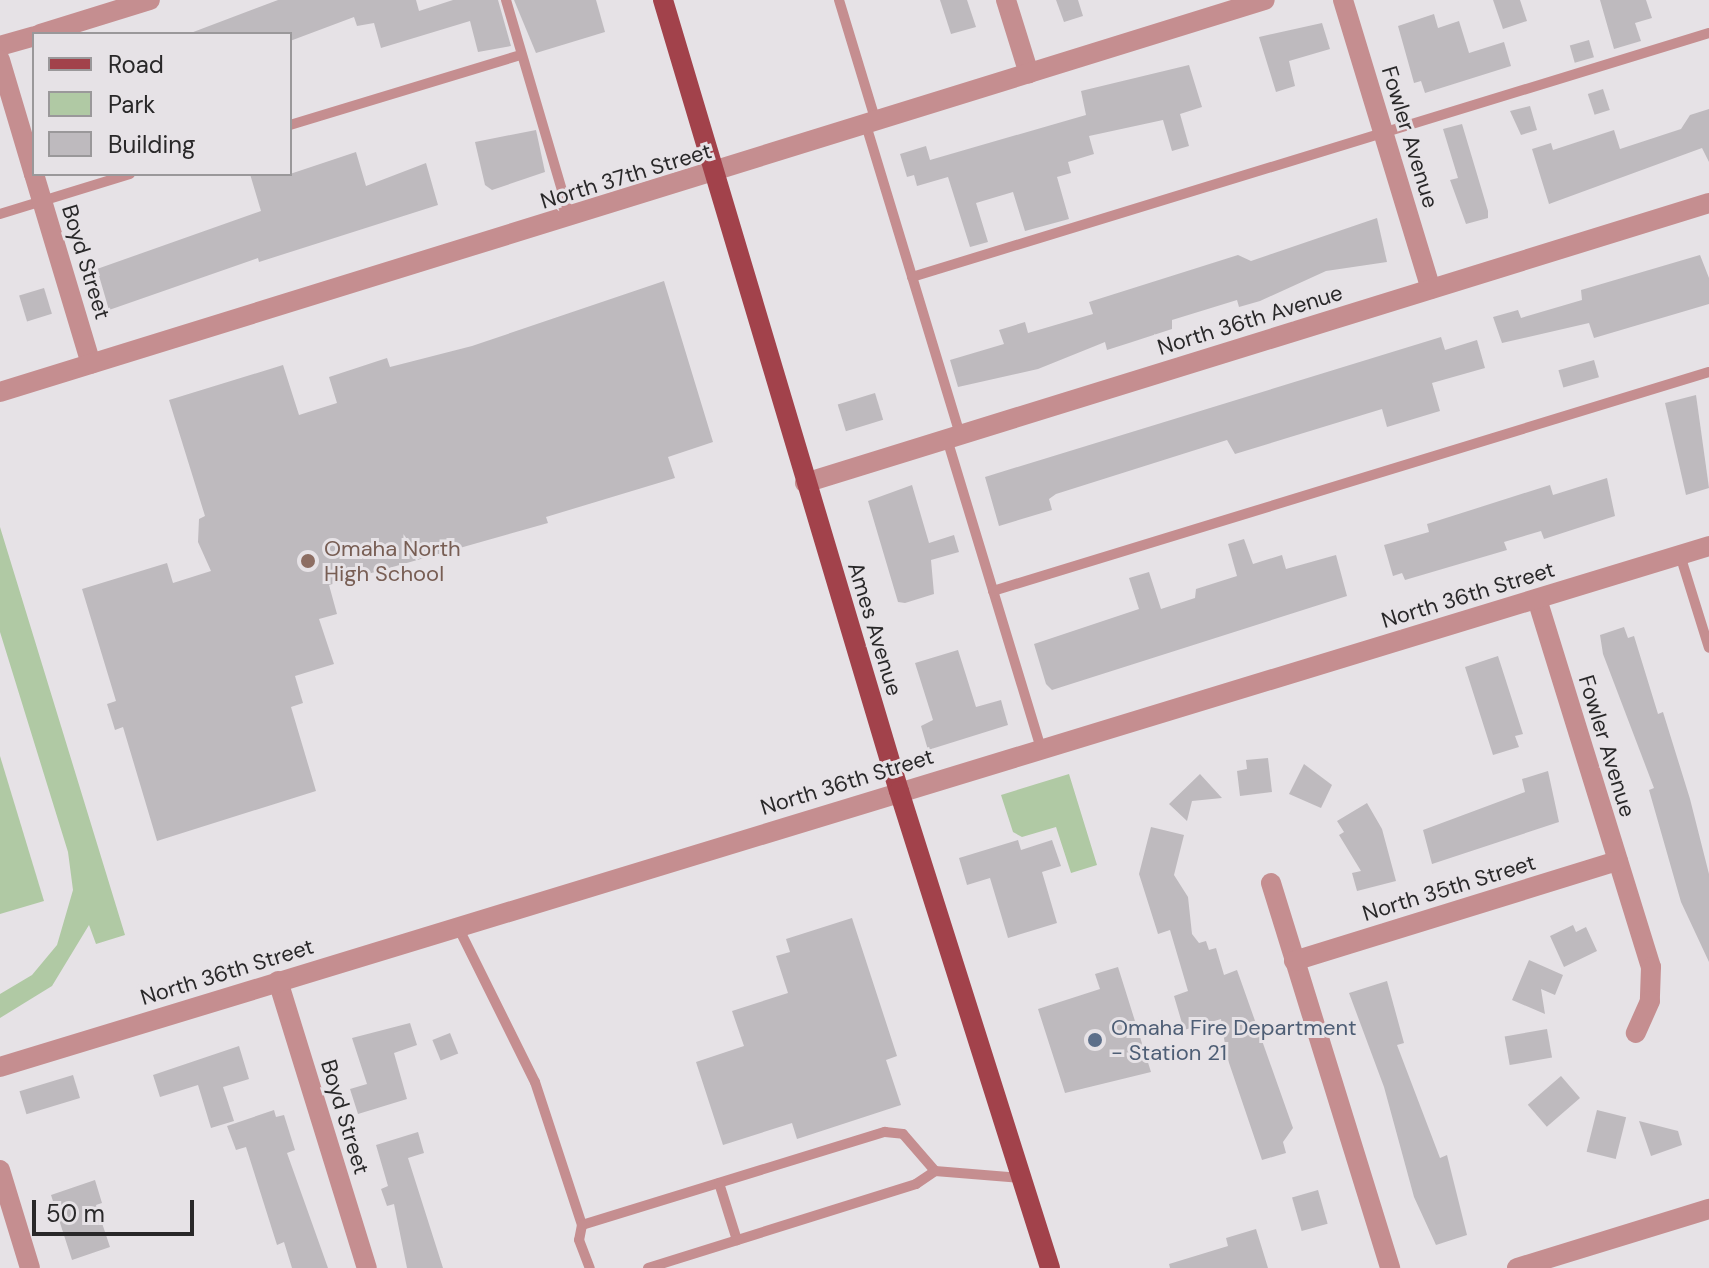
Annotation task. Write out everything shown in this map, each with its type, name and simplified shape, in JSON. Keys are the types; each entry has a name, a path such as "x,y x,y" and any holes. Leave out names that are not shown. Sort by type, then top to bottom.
{"main road":[{"name":"Ames Avenue","path":"663,0 899,791 1050,1268"}],"street":[{"path":"46,32 150,0"},
{"path":"1006,0 1029,74"},
{"name":"North 37th Street","path":"0,392 570,218 1265,0"},
{"name":"Fowler Avenue","path":"1343,0 1431,289"},
{"path":"0,46 32,37"},
{"name":"Boyd Street","path":"0,60 32,167"},
{"name":"Boyd Street","path":"35,176 91,364"},
{"name":"North 36th Avenue","path":"805,483 1709,203"},
{"name":"North 36th Street","path":"0,1067 1709,546"},
{"name":"Fowler Avenue","path":"1537,599 1651,967 1650,1001 1636,1033"},
{"name":"North 35th Street","path":"1294,961 1618,861"},
{"path":"1271,883 1390,1268"},
{"name":"Boyd Street","path":"278,981 367,1268"},
{"path":"0,1170 30,1268"},
{"path":"1517,1268 1561,1262 1709,1209"}],"lane":[{"path":"506,0 570,218"},
{"path":"839,0 993,591 1041,749"},
{"path":"912,277 1709,33"},
{"path":"292,124 521,55"},
{"path":"0,214 123,176"},
{"path":"993,591 1709,372"},
{"path":"1680,555 1709,648"},
{"path":"458,927 535,1082 582,1225 579,1240 590,1268"},
{"path":"582,1225 885,1132 903,1134 935,1171"},
{"path":"648,1268 916,1184 935,1171 1021,1178"},
{"path":"719,1183 737,1240"}],"green space":[{"path":"0,527 125,935 96,944 89,925 52,986 0,1018 0,994 32,975 57,945 73,890 68,852 0,632"},
{"path":"0,756 44,901 0,914"},
{"path":"1069,774 1097,865 1071,873 1056,827 1022,837 1013,832 1001,795"}],"building":[{"path":"278,0 416,0 419,11 453,0 498,0 511,46 478,52 470,21 381,48 374,23 357,26 354,17 292,40 292,32 193,32"},
{"path":"514,0 596,0 605,32 536,53"},
{"path":"940,0 967,0 976,27 951,34"},
{"path":"1056,0 1078,0 1083,16 1064,22"},
{"path":"1493,0 1520,0 1527,21 1503,29"},
{"path":"1600,0 1646,0 1652,18 1635,23 1641,41 1614,49"},
{"path":"1434,14 1438,28 1459,21 1469,53 1504,42 1511,66 1425,93 1421,81 1414,83 1398,26"},
{"path":"1322,23 1330,49 1289,61 1295,86 1276,92 1259,37"},
{"path":"1589,40 1594,57 1575,63 1570,46"},
{"path":"1189,65 1202,107 1180,114 1189,146 1172,151 1163,120 1089,136 1094,154 1068,162 1071,173 1057,177 1069,219 1025,231 1013,192 976,203 988,242 970,247 948,177 917,186 914,175 907,177 900,154 926,146 930,160 1086,115 1081,91"},
{"path":"1603,89 1610,110 1595,115 1588,94"},
{"path":"1530,106 1537,130 1521,135 1510,111"},
{"path":"1709,109 1709,162 1702,148 1549,204 1532,149 1551,143 1553,150 1614,130 1620,149 1681,129 1690,115"},
{"path":"1462,124 1488,211 1488,218 1466,224 1450,180 1458,178 1443,129"},
{"path":"536,130 545,172 492,190 485,185 475,142"},
{"path":"356,152 366,186 426,163 438,205 259,262 258,258 109,310 97,269 261,211 251,176 292,176 292,173"},
{"path":"1377,218 1387,262 1326,271 1260,301 1239,307 1237,300 1172,320 1172,329 1107,350 1105,342 1038,369 958,387 950,360 1004,344 999,330 1025,322 1028,333 1093,314 1089,302 1238,255 1251,261"},
{"path":"1700,255 1709,278 1709,304 1594,338 1589,323 1502,343 1493,317 1518,310 1521,318 1582,300 1581,290"},
{"name":"Omaha North High School","path":"664,281 713,442 668,457 675,478 546,517 548,523 329,585 337,614 319,619 334,664 295,676 303,703 291,707 316,791 157,841 123,727 115,730 107,704 116,701 82,589 167,563 173,583 211,571 198,542 199,519 205,516 169,400 283,365 299,415 337,403 329,377 387,358 390,367 472,346"},
{"path":"44,288 52,314 27,321 19,296"},
{"path":"1441,337 1445,350 1477,340 1485,368 1432,383 1440,411 1387,427 1382,409 1235,454 1227,440 1056,494 1049,499 1052,510 999,526 985,477"},
{"path":"1594,360 1599,377 1563,388 1558,370"},
{"path":"875,393 883,420 846,431 838,404"},
{"path":"1696,395 1709,488 1686,495 1665,403"},
{"path":"1607,478 1615,516 1544,539 1541,531 1504,542 1507,550 1405,580 1402,573 1393,576 1384,545 1429,532 1427,524 1550,485 1553,495"},
{"path":"912,485 929,543 954,535 959,552 931,560 934,594 905,603 898,602 868,501"},
{"path":"1244,539 1253,564 1282,555 1286,569 1336,555 1347,596 1052,690 1046,684 1034,644 1139,609 1129,578 1149,572 1161,609 1195,598 1196,589 1237,576 1228,544"},
{"path":"1624,627 1628,638 1634,636 1658,714 1663,712 1690,799 1709,874 1709,962 1681,902 1649,790 1654,788 1603,654 1600,635"},
{"path":"958,650 976,707 1001,700 1008,725 928,750 921,726 933,720 915,663"},
{"path":"1498,656 1523,734 1515,736 1519,747 1493,755 1465,667"},
{"path":"1268,758 1272,792 1240,796 1237,771 1247,769 1246,760"},
{"path":"1304,764 1332,785 1321,808 1289,794"},
{"path":"1548,771 1559,822 1432,864 1423,830 1525,792 1522,779"},
{"path":"1200,774 1222,798 1192,801 1187,821 1169,804"},
{"path":"1367,803 1382,829 1396,881 1357,891 1352,873 1361,871 1339,835 1344,832 1337,821"},
{"path":"1151,827 1184,835 1174,875 1188,897 1192,934 1199,943 1206,941 1209,950 1216,948 1224,975 1237,970 1293,1128 1283,1142 1286,1153 1262,1160 1227,1057 1221,1019 1184,1030 1174,996 1188,991 1170,930 1158,934 1139,874"},
{"path":"1018,840 1021,850 1052,840 1061,866 1042,872 1057,923 1008,938 990,878 967,885 959,858"},
{"path":"852,918 897,1056 886,1060 901,1105 797,1139 792,1123 723,1145 696,1062 744,1046 732,1011 788,993 776,956 790,952 786,939"},
{"path":"1573,925 1576,932 1586,927 1597,951 1564,967 1550,936"},
{"path":"1529,960 1563,975 1555,995 1541,989 1545,1014 1512,1000"},
{"name":"Omaha Fire Department - Station 21","path":"1118,967 1151,1072 1065,1093 1038,1009 1100,989 1095,974"},
{"path":"1387,981 1404,1043 1397,1045 1440,1158 1447,1155 1467,1235 1436,1245 1414,1197 1384,1087 1349,993"},
{"path":"410,1023 417,1045 394,1053 407,1099 358,1114 350,1089 367,1084 352,1038"},
{"path":"1547,1029 1552,1058 1510,1065 1505,1036"},
{"path":"450,1033 458,1053 441,1061 432,1040"},
{"path":"239,1046 249,1079 223,1087 234,1121 211,1128 198,1085 160,1097 153,1075"},
{"path":"73,1075 80,1098 26,1114 19,1091"},
{"path":"1561,1076 1580,1098 1547,1127 1528,1105"},
{"path":"274,1110 276,1117 284,1115 295,1150 287,1153 328,1268 292,1268 284,1242 277,1245 246,1147 236,1150 227,1126"},
{"path":"1597,1110 1626,1117 1616,1159 1587,1152"},
{"path":"1639,1121 1678,1131 1682,1145 1651,1156"},
{"path":"418,1132 424,1153 408,1158 443,1268 407,1268 394,1204 387,1206 381,1189 388,1186 376,1145"},
{"path":"95,1180 102,1203 96,1205 110,1247 72,1260 51,1195"},
{"path":"1318,1190 1328,1224 1302,1231 1292,1197"},
{"path":"1256,1229 1268,1268 1170,1268 1169,1264 1228,1246 1226,1238"}],"place":[{"name":"Omaha North High School","path":"308,561"},
{"name":"Omaha Fire Department - Station 21","path":"1095,1040"}]}
